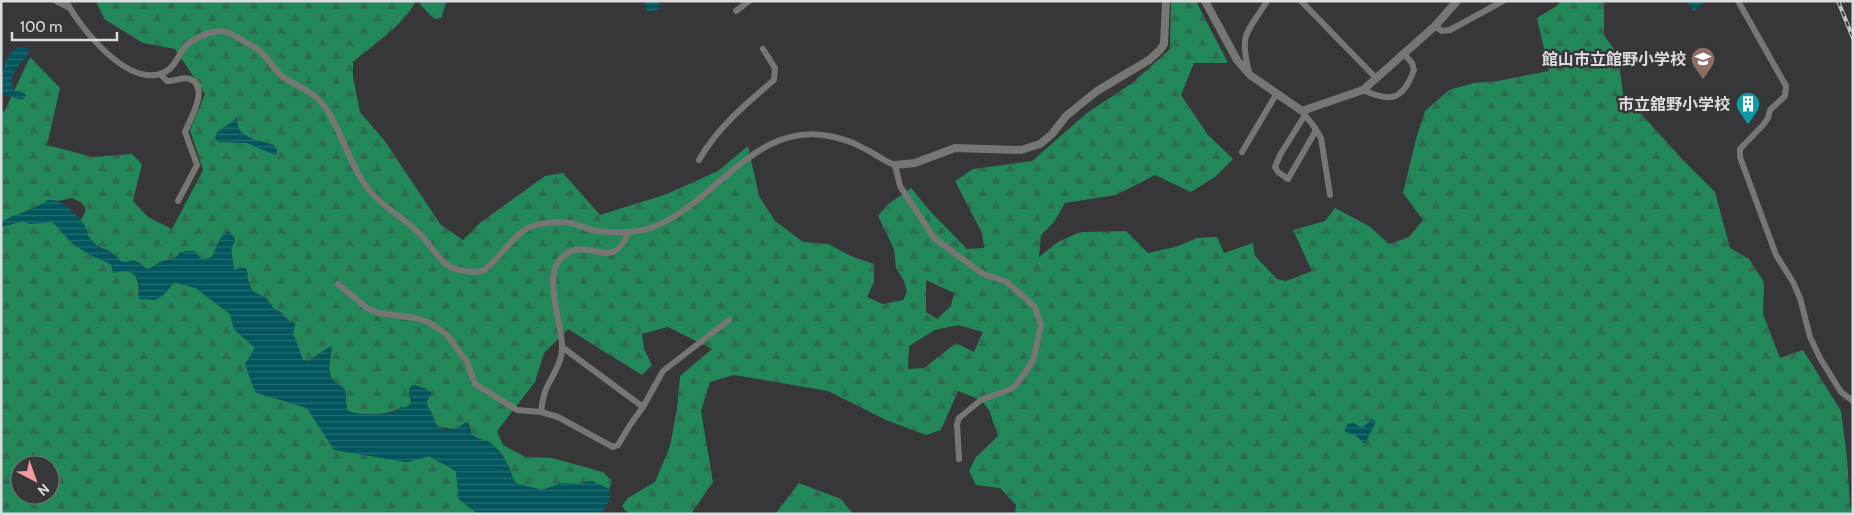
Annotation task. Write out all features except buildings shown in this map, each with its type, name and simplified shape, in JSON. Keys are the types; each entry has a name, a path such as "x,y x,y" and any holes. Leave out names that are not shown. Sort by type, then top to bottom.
{"street":[{"path":"56,1 67,4 93,39 119,63 141,74 160,74 172,67 185,48 202,35 226,32 259,49 282,76 318,99 329,113 353,168 369,191 382,204 420,234 451,267 470,272 485,270 527,227 548,223 570,223 595,230 629,232 653,228 682,211 748,158 787,136 806,134 827,135 865,148 883,161 895,165 915,163 955,148 1020,150 1040,144 1052,134 1066,116 1097,91 1149,60 1160,50 1164,44 1166,1"},
{"path":"736,11 749,1"},
{"path":"1204,1 1237,60 1250,75 1303,113 1315,128 1321,138 1330,195"},
{"path":"1250,75 1243,45 1244,37 1267,1"},
{"path":"1301,1 1376,78"},
{"path":"1315,128 1315,132 1288,179 1278,172 1275,166 1303,113 1363,90 1435,26 1457,1"},
{"path":"1435,26 1442,31 1450,30 1504,1"},
{"path":"1738,1 1786,86 1785,96 1770,110 1768,118 1763,125 1740,149 1740,157 1776,255 1793,282 1800,298 1810,337 1820,358 1841,392 1853,401"},
{"path":"699,160 709,143 734,114 774,80 775,68 763,49"},
{"path":"1363,90 1377,97 1396,98 1405,90 1414,70 1412,63 1404,54"},
{"path":"160,74 167,81 173,82 189,78 194,82 199,92 198,102 186,132 197,166 178,201"},
{"path":"1242,152 1277,93"},
{"path":"895,165 900,186 934,238 983,274 1007,282 1035,307 1041,325 1033,361 1016,385 1011,389 981,400 959,418 957,424 959,459"},
{"path":"541,412 545,391 560,360 562,347 555,304 554,277 558,263 577,249 616,251 629,232"},
{"path":"338,284 354,298 379,313 416,318 430,323 447,335 459,349 468,362 475,384 517,410 541,412 567,420 595,438 614,447 618,445 643,407 663,372 729,320"},
{"path":"562,347 643,407"}],"green space":[{"path":"96,1 416,1 395,27 353,62 353,77 360,112 384,140 441,225 463,240 481,222 545,176 563,173 600,215 667,194 718,171 748,146 759,196 775,221 803,242 828,244 851,256 874,264 874,282 867,297 883,304 903,300 907,292 904,281 896,268 894,249 878,216 887,205 911,188 930,211 967,249 984,248 982,233 955,181 973,169 1032,161 1087,113 1131,84 1170,49 1171,1 1196,1 1228,63 1194,63 1181,95 1208,135 1233,159 1215,177 1191,192 1155,175 1116,195 1065,203 1054,222 1041,235 1039,257 1058,242 1080,232 1126,231 1148,253 1175,247 1197,238 1217,237 1224,253 1253,243 1255,256 1277,279 1286,281 1312,271 1293,230 1325,221 1335,208 1369,226 1389,244 1409,237 1423,220 1403,193 1425,111 1449,90 1473,83 1497,81 1549,71 1537,18 1558,5 1560,1 1604,1 1604,35 1618,55 1623,94 1715,192 1730,248 1749,259 1764,282 1763,314 1780,358 1803,350 1841,411 1847,457 1850,505 1853,514 1015,514 1016,505 1000,488 976,485 969,471 976,457 998,436 989,410 981,400 958,391 941,430 926,435 886,420 828,391 734,375 710,382 701,411 713,482 691,514 628,514 622,506 628,498 655,482 670,446 677,409 680,376 712,349 668,327 642,334 644,349 652,365 642,375 568,329 544,353 535,382 497,431 503,445 525,457 552,458 603,472 612,481 609,489 592,481 578,484 563,483 542,490 517,484 499,451 489,442 471,434 470,426 467,422 455,429 439,427 434,422 426,405 427,389 413,385 410,387 410,405 390,412 358,414 347,410 345,390 335,382 329,370 332,346 308,361 303,360 293,334 295,323 274,309 266,298 252,291 244,268 234,270 231,249 235,240 232,234 221,241 212,257 201,260 198,256 181,252 173,259 162,261 147,269 138,262 121,262 110,252 94,243 80,221 85,213 85,207 81,202 72,198 58,201 52,200 1,222 1,114 5,110 30,57 60,88 47,145 93,157 132,154 142,164 133,201 148,217 172,229 203,170 190,130 205,94 175,49 143,43 104,19","holes":["926,280 954,293 951,306 937,319 926,312","958,325 983,332 974,352 956,343 924,368 908,369 909,346 935,330"]},
{"path":"417,1 447,1 441,18 434,19"},
{"path":"23,221 31,223 47,221 59,227 75,245 111,264 115,273 121,271 131,272 137,279 138,295 166,292 174,282 196,288 230,314 234,329 255,348 255,392 307,408 335,450 407,462 429,456 456,471 459,499 478,514 1,514 1,227"},
{"path":"799,483 841,499 853,514 775,514"}],"water":[{"path":"659,1 660,9 647,12 645,2"},
{"path":"1686,1 1705,1 1694,11"},
{"path":"19,47 27,48 30,52 14,72 12,80 13,90 24,93 26,96 22,100 1,94 2,74 6,60"},
{"path":"237,118 238,126 243,134 274,145 277,154 275,155 247,143 218,142 215,138 217,132"},
{"path":"48,200 59,202 74,212 85,226 90,238 98,247 108,250 121,261 134,260 147,269 153,268 162,261 170,261 185,251 195,251 201,260 212,257 220,239 228,231 235,240 231,249 234,270 246,268 247,278 252,291 266,298 274,309 295,323 293,334 303,360 308,361 332,347 329,360 330,375 345,390 347,410 362,414 377,414 394,412 401,407 407,408 411,402 410,387 415,385 431,392 432,394 427,404 434,421 439,427 447,430 468,422 471,434 489,442 504,458 515,482 542,490 551,488 559,483 578,484 592,481 609,489 610,499 607,505 601,514 478,514 459,499 456,471 429,456 407,462 334,450 307,408 255,392 245,364 255,348 234,329 230,314 196,288 174,282 159,298 155,300 140,300 136,276 126,271 113,273 111,264 92,256 71,242 53,222 30,224 23,221 1,227 1,222 27,212"},
{"path":"1372,419 1376,421 1365,444 1355,435 1345,432 1348,424 1354,423 1363,427"}],"railway":[{"path":"1838,1 1853,38"}],"place":[{"name":"館山市立館野小学校","path":"1703,80"},
{"name":"市立舘野小学校","path":"1748,125"}]}
